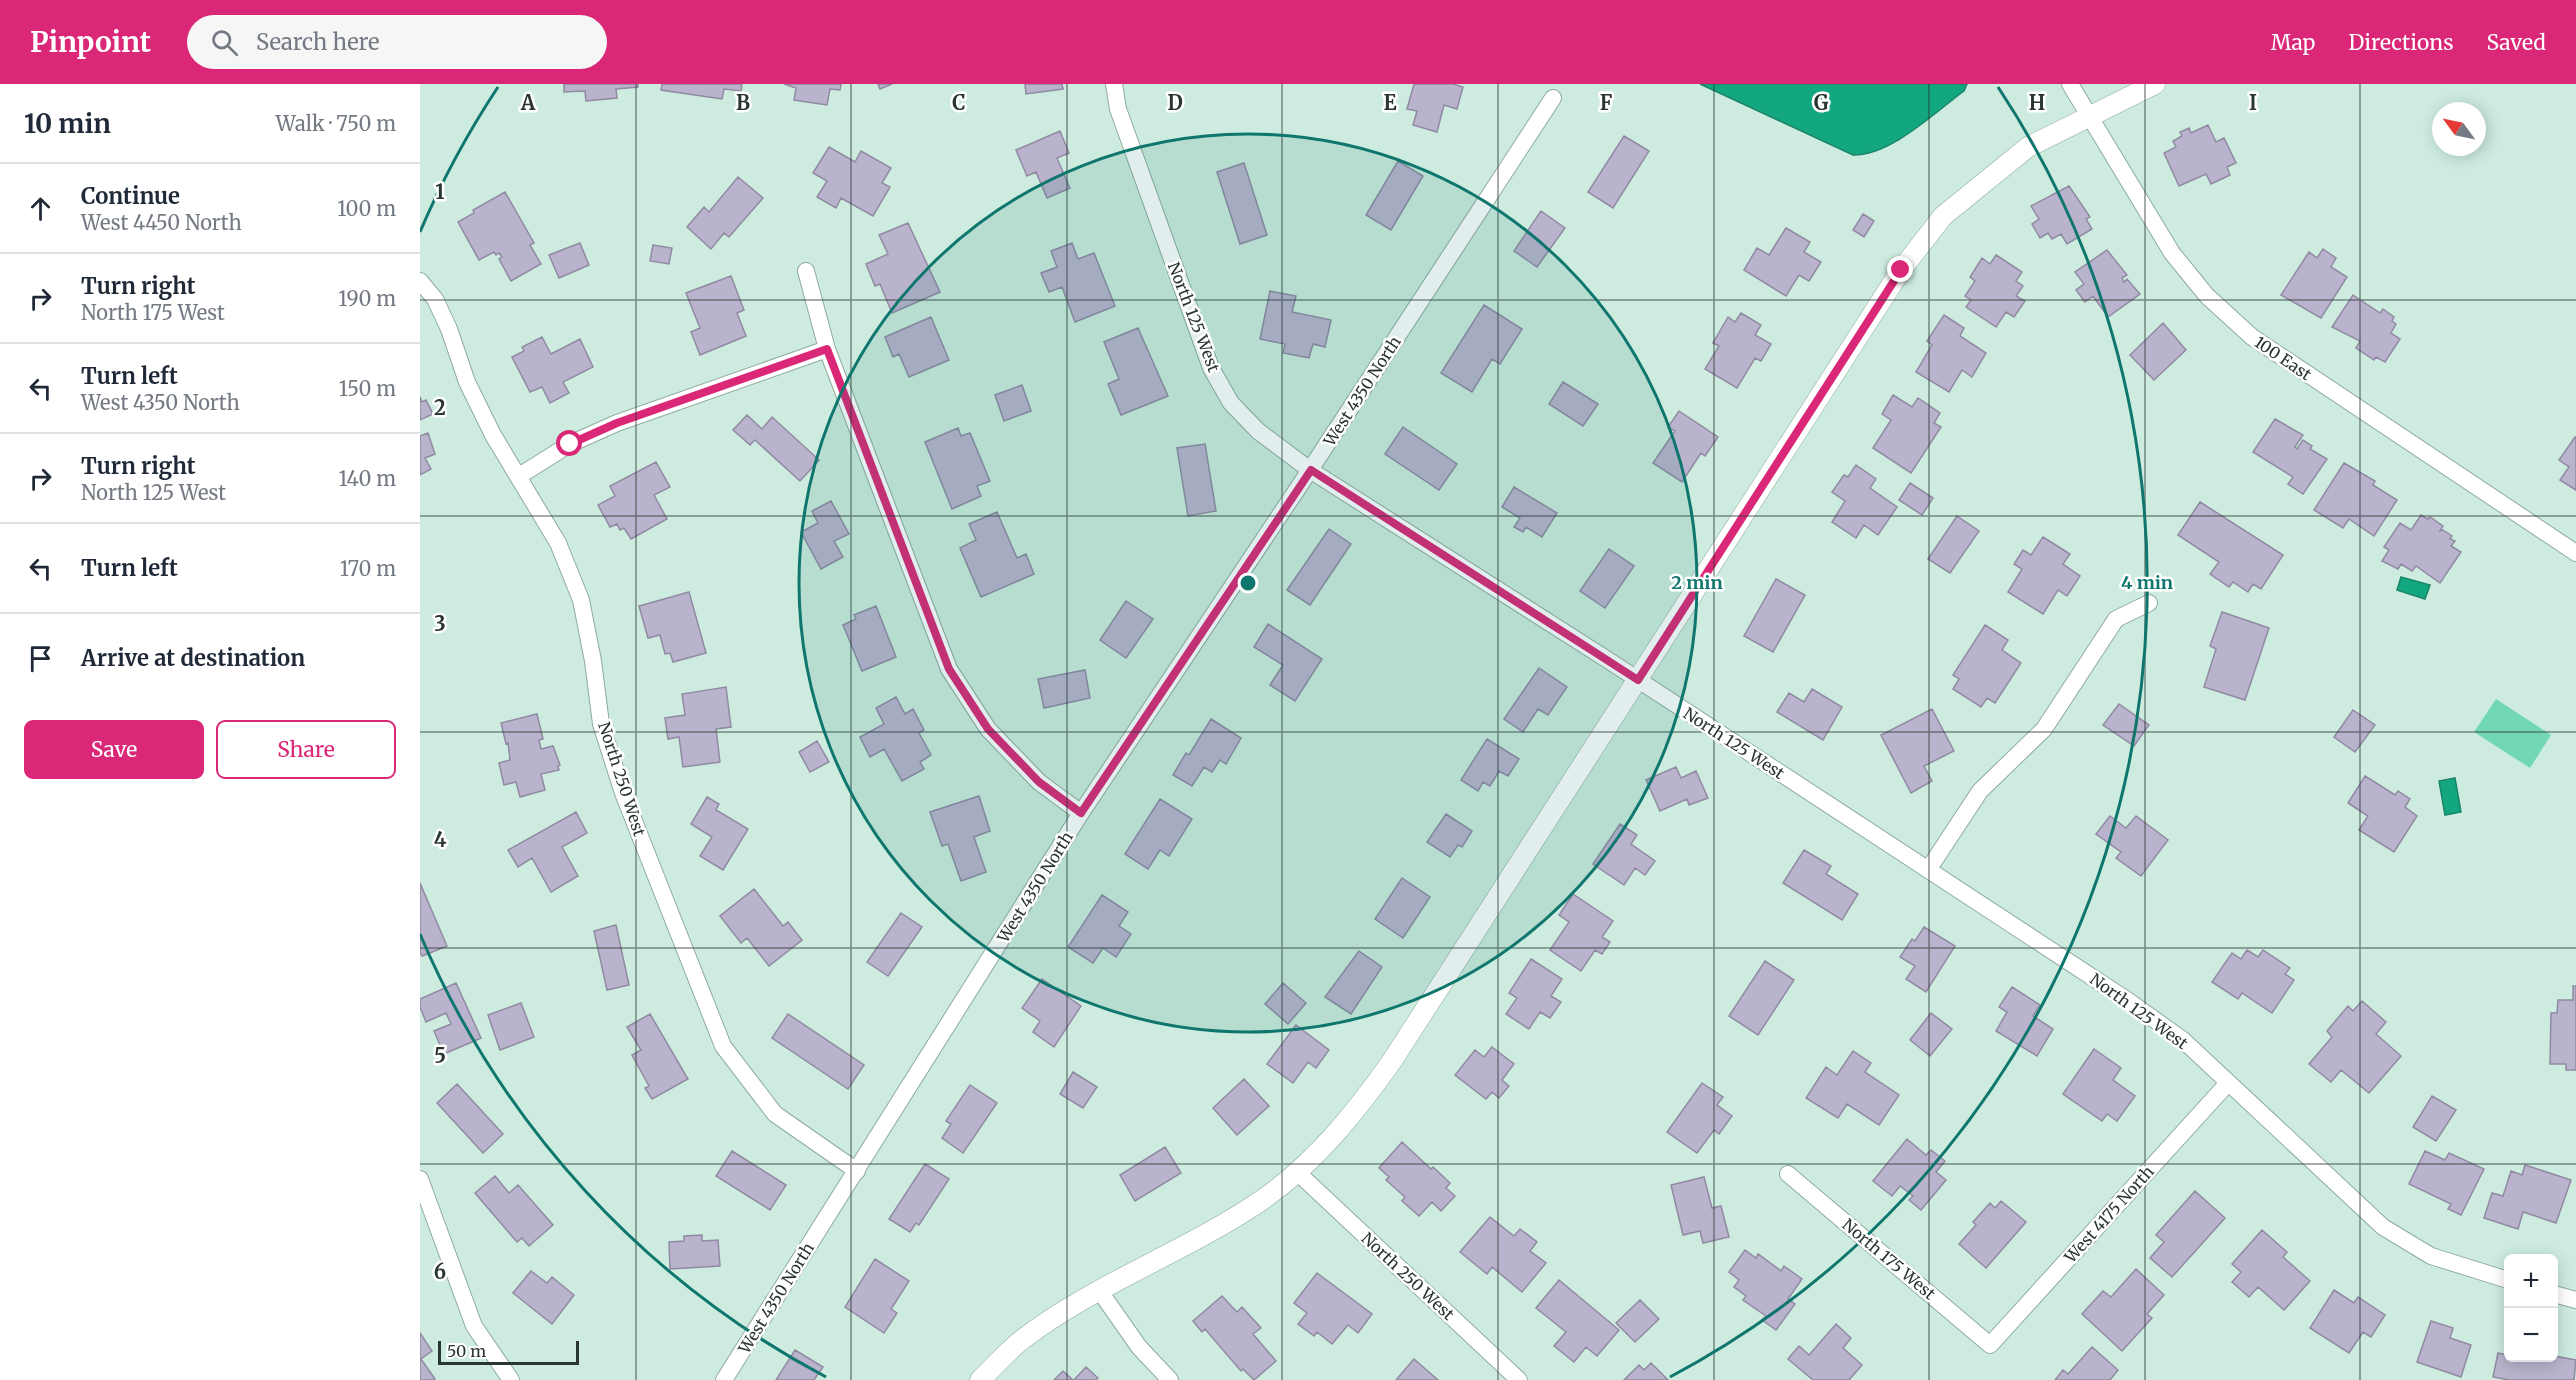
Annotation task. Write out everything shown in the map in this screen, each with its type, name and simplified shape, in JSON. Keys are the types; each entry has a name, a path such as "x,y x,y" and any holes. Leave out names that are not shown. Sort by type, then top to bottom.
{"street":[{"name":"North 125 West","path":"1114,84 1118,109 1211,368 1231,403 1258,431 1311,470 1638,680 2127,1000 2183,1040 2383,1227 2431,1256 2504,1279"},
{"name":"100 East","path":"2070,84 2172,253 2206,296 2252,337 2576,553"},
{"path":"980,1380 1022,1340 1099,1290 1219,1227 1263,1199 1297,1172 1353,1115 1392,1061 1901,270 1943,216 2028,147 2090,114 2155,84"},
{"name":"West 4350 North","path":"724,1380 1081,813 1311,470 1553,98"},
{"path":"806,271 827,349 949,669 988,729 1039,782 1081,813"},
{"name":"North 250 West","path":"420,281 435,299 449,329 467,382 493,435 558,543 580,600 593,661 602,724 620,783 723,1046 775,1114 857,1171"},
{"path":"519,476 570,444 617,423 827,349"},
{"path":"1929,870 1980,791 2044,729 2116,619 2149,603"},
{"name":"West 4175 North","path":"1990,1345 2228,1083"},
{"name":"North 250 West","path":"1297,1172 1520,1380"},
{"name":"North 175 West","path":"1788,1174 1990,1345"},
{"path":"420,1179 474,1326 511,1380"},
{"path":"1099,1290 1139,1347 1170,1380"},
{"path":"2558,1295 2576,1300"}],"shaded area":[{"path":"1700,84 1967,84 1964,91 1911,132 1882,149 1853,155"},
{"path":"2401,577 2430,585 2425,599 2397,590"},
{"path":"2496,699 2551,735 2530,768 2474,732"},
{"path":"2455,778 2461,812 2445,815 2439,781"}],"building":[{"path":"564,84 638,84 638,87 616,89 617,98 586,101 585,91 564,92"},
{"path":"662,84 742,84 741,91 724,89 722,99 661,90"},
{"path":"784,84 841,84 840,90 830,89 827,105 794,100 796,88"},
{"path":"878,84 892,84 880,89"},
{"path":"1025,84 1062,84 1063,89 1026,94"},
{"path":"1414,84 1453,84 1463,87 1457,109 1444,105 1437,132 1413,125 1417,111 1407,109"},
{"path":"2208,125 2216,142 2224,138 2236,163 2227,167 2230,175 2211,184 2206,174 2179,186 2164,153 2176,147 2173,141 2182,136 2180,132 2189,128 2191,133"},
{"path":"1060,131 1069,153 1057,158 1070,188 1047,198 1036,172 1027,176 1016,150"},
{"path":"1624,136 1649,151 1613,208 1588,192"},
{"path":"829,147 855,162 861,151 891,168 882,183 890,187 873,216 841,198 836,208 817,197 827,181 813,173"},
{"path":"1398,161 1423,176 1391,230 1366,215"},
{"path":"1244,163 1267,235 1240,244 1217,172"},
{"path":"738,177 763,198 729,237 724,233 711,249 687,227 704,207 709,212"},
{"path":"2069,186 2090,217 2086,219 2092,229 2067,244 2061,234 2052,239 2048,233 2040,238 2032,224 2039,219 2031,206"},
{"path":"505,192 534,243 530,245 541,264 511,281 499,259 502,257 499,253 496,255 494,252 479,260 458,222 474,213 473,210"},
{"path":"1541,211 1565,228 1537,267 1514,251"},
{"path":"1863,214 1874,221 1864,237 1853,230"},
{"path":"908,223 940,292 892,313 880,284 875,286 866,264 888,254 879,235"},
{"path":"1786,228 1810,242 1804,252 1821,262 1809,281 1799,275 1786,296 1744,270 1757,248 1769,255"},
{"path":"580,243 589,265 559,278 549,255"},
{"path":"1072,243 1078,259 1094,253 1115,306 1075,322 1062,287 1049,292 1041,273 1057,267 1051,251"},
{"path":"653,245 672,248 669,264 650,261"},
{"path":"2323,249 2336,258 2331,267 2347,277 2321,318 2281,295 2309,252 2317,258"},
{"path":"2107,250 2127,275 2122,278 2124,282 2127,279 2140,294 2108,317 2093,296 2085,302 2076,290 2084,284 2075,272"},
{"path":"1996,255 2022,272 2016,281 2023,286 2016,296 2025,301 2014,317 2006,312 1996,327 1966,307 1971,300 1965,296 1975,281 1970,277 1982,258 1990,264"},
{"path":"731,276 744,310 737,313 746,336 700,355 691,332 700,328 686,293"},
{"path":"1270,291 1296,296 1292,312 1331,320 1325,347 1313,344 1309,358 1283,353 1285,344 1260,339"},
{"path":"2353,295 2380,313 2383,309 2394,317 2392,321 2396,324 2391,333 2400,339 2385,362 2376,357 2374,360 2356,348 2360,341 2332,327"},
{"path":"1484,305 1522,329 1500,364 1492,359 1472,392 1441,373"},
{"path":"1741,313 1761,325 1755,335 1771,344 1761,361 1755,358 1737,388 1705,369 1719,346 1713,343 1728,317 1735,322"},
{"path":"1944,315 1964,328 1960,336 1986,353 1972,377 1962,370 1949,392 1916,372 1932,345 1927,341"},
{"path":"931,317 949,360 909,377 899,354 893,357 885,337"},
{"path":"2163,323 2186,350 2154,380 2130,355"},
{"path":"1138,328 1168,396 1121,415 1108,384 1119,379 1104,342"},
{"path":"542,337 551,354 580,339 593,367 563,382 569,393 550,403 542,387 530,392 512,357 524,351 522,347"},
{"path":"1563,382 1598,404 1583,426 1549,404"},
{"path":"1022,385 1031,411 1004,421 995,395"},
{"path":"1893,395 1912,407 1918,398 1940,413 1934,423 1941,427 1911,473 1873,448 1891,420 1882,414"},
{"path":"420,397 422,402 426,400 433,414 420,420"},
{"path":"1679,411 1718,437 1705,456 1701,453 1682,482 1653,463 1675,431 1668,427"},
{"path":"747,415 762,429 772,417 819,460 800,481 755,440 750,445 733,430"},
{"path":"2275,419 2303,435 2295,447 2297,449 2303,440 2312,446 2310,449 2327,459 2303,494 2288,484 2293,477 2253,452"},
{"path":"1403,427 1457,464 1439,490 1385,454"},
{"path":"958,428 961,436 970,433 990,481 977,486 981,496 952,509 925,442"},
{"path":"428,433 435,454 425,458 431,469 420,475 420,436"},
{"path":"2575,437 2576,490 2560,480 2569,467 2559,460"},
{"path":"1205,444 1216,511 1188,516 1177,448"},
{"path":"656,462 670,487 654,495 667,519 631,539 624,528 620,530 617,524 610,527 598,505 615,496 610,486"},
{"path":"2344,463 2375,481 2373,485 2397,500 2374,536 2349,519 2343,528 2314,510"},
{"path":"1856,465 1876,479 1870,488 1897,507 1878,535 1864,525 1856,538 1832,522 1845,501 1832,492 1844,475 1848,477"},
{"path":"1910,483 1933,498 1922,515 1899,500"},
{"path":"1514,487 1557,513 1542,537 1526,527 1523,532 1514,527 1520,518 1502,507"},
{"path":"831,501 849,534 834,541 843,557 821,569 801,532 818,523 812,511"},
{"path":"2200,502 2283,555 2261,589 2253,584 2248,592 2233,582 2229,587 2210,574 2219,562 2178,535"},
{"path":"997,512 1017,558 1026,554 1034,574 981,597 960,548 976,540 969,524"},
{"path":"2421,515 2428,519 2430,517 2443,526 2440,531 2443,530 2452,536 2450,539 2455,541 2451,546 2461,552 2440,583 2416,566 2412,571 2401,564 2398,569 2382,561 2389,550 2384,547 2400,523 2411,530"},
{"path":"1957,516 1979,531 1950,573 1928,559"},
{"path":"1329,529 1351,544 1310,605 1287,590"},
{"path":"2043,537 2070,554 2063,564 2080,576 2067,596 2058,590 2043,614 2008,592 2022,569 2014,564 2023,550 2031,555"},
{"path":"1609,549 1634,566 1605,608 1580,591"},
{"path":"1776,579 1805,595 1773,652 1744,636"},
{"path":"689,592 706,653 673,662 670,653 665,654 660,635 648,638 639,606"},
{"path":"1126,601 1153,619 1126,658 1100,640"},
{"path":"876,606 896,657 862,671 843,625 856,619 854,615"},
{"path":"2222,612 2269,628 2245,700 2204,687 2216,649 2210,646"},
{"path":"1268,624 1322,659 1295,701 1270,685 1283,665 1254,647"},
{"path":"1985,625 2008,640 2002,650 2021,663 1995,703 1987,698 1981,707 1953,689 1959,679 1953,675"},
{"path":"1539,668 1567,687 1548,715 1538,709 1523,732 1504,719"},
{"path":"1085,670 1090,698 1044,708 1038,679"},
{"path":"726,687 731,727 716,729 720,762 683,767 679,737 668,739 665,718 685,715 682,694"},
{"path":"1812,689 1842,707 1823,740 1777,712 1789,693 1804,702"},
{"path":"896,697 905,714 913,709 924,730 919,733 931,755 920,762 924,769 902,781 884,749 870,757 860,737 884,724 876,708"},
{"path":"2119,704 2149,725 2134,746 2103,725"},
{"path":"1932,709 1954,751 1924,766 1932,781 1911,793 1881,735"},
{"path":"2353,710 2375,725 2355,752 2334,737"},
{"path":"537,714 543,739 539,740 541,749 553,746 560,765 559,770 541,774 545,790 520,797 516,782 504,785 499,763 510,760 508,743 506,744 501,723"},
{"path":"1211,719 1241,738 1226,764 1220,760 1212,772 1204,767 1192,786 1173,775 1186,753 1189,755"},
{"path":"1487,739 1519,759 1508,776 1499,771 1490,786 1483,782 1478,791 1461,780"},
{"path":"817,741 829,762 810,772 799,752"},
{"path":"1676,767 1681,778 1696,771 1708,798 1689,805 1687,799 1660,811 1646,780"},
{"path":"2365,776 2395,795 2398,791 2410,799 2405,807 2417,816 2394,852 2359,830 2368,816 2348,803"},
{"path":"979,796 990,831 974,837 986,872 961,881 948,844 942,846 930,812"},
{"path":"707,797 719,804 716,810 748,829 723,870 700,856 712,837 691,824"},
{"path":"1160,799 1192,819 1169,856 1160,850 1148,869 1125,854"},
{"path":"576,812 587,833 562,847 578,876 551,892 532,858 518,867 508,850"},
{"path":"1446,814 1472,831 1462,847 1458,845 1450,857 1427,842"},
{"path":"2110,816 2126,828 2136,816 2168,840 2141,876 2116,858 2121,852 2096,834"},
{"path":"1620,824 1637,835 1631,844 1655,861 1645,875 1635,868 1624,885 1593,864"},
{"path":"1804,850 1831,866 1826,874 1858,894 1842,920 1783,883"},
{"path":"1402,878 1430,897 1403,938 1375,919"},
{"path":"420,883 447,946 422,956 420,953"},
{"path":"754,889 783,926 788,922 802,940 769,966 747,938 741,943 720,916"},
{"path":"1573,894 1613,921 1602,937 1610,942 1602,954 1595,950 1581,971 1550,950 1569,922 1559,915"},
{"path":"1102,895 1128,912 1119,926 1131,934 1116,957 1103,948 1093,963 1068,947"},
{"path":"901,913 922,927 888,976 867,962"},
{"path":"616,925 629,985 607,990 594,931"},
{"path":"1924,927 1955,946 1926,992 1906,979 1915,966 1900,957 1912,939 1915,941"},
{"path":"2247,950 2258,957 2263,950 2290,968 2285,974 2294,980 2272,1013 2242,993 2238,999 2212,982 2232,953 2241,959"},
{"path":"1359,951 1382,967 1351,1014 1325,997"},
{"path":"1531,959 1562,979 1551,996 1561,1002 1550,1018 1540,1012 1529,1029 1506,1014 1517,998 1509,993"},
{"path":"1765,961 1794,980 1758,1035 1729,1016"},
{"path":"1042,979 1081,1006 1054,1047 1033,1032 1040,1021 1022,1008"},
{"path":"456,983 481,1038 444,1054 434,1031 451,1024 446,1013 426,1022 420,1007 420,999"},
{"path":"1283,983 1306,1003 1288,1024 1265,1004"},
{"path":"2573,986 2576,986 2576,1070 2566,1070 2566,1064 2550,1064 2551,1013 2557,1013 2558,1000 2573,1000"},
{"path":"2012,987 2040,1005 2033,1016 2053,1029 2037,1056 1996,1031 2007,1012 1999,1007"},
{"path":"2362,1001 2386,1022 2376,1034 2401,1056 2369,1093 2341,1070 2331,1082 2309,1064 2332,1037 2327,1031 2348,1006 2353,1011"},
{"path":"521,1003 534,1037 500,1050 488,1015"},
{"path":"1931,1013 1952,1029 1930,1056 1910,1040"},
{"path":"650,1014 688,1079 652,1099 645,1088 649,1086 632,1055 641,1050 627,1027"},
{"path":"788,1014 864,1065 848,1089 772,1038"},
{"path":"1296,1025 1329,1050 1316,1068 1308,1062 1293,1083 1267,1064"},
{"path":"1492,1047 1514,1064 1502,1080 1509,1086 1499,1098 1492,1092 1486,1099 1455,1075 1475,1050 1484,1057"},
{"path":"2094,1049 2121,1068 2113,1080 2135,1096 2117,1121 2107,1114 2102,1121 2063,1094"},
{"path":"1853,1051 1871,1063 1865,1072 1899,1095 1879,1125 1847,1104 1838,1118 1806,1098 1826,1067 1837,1075"},
{"path":"1073,1072 1097,1087 1083,1108 1060,1094"},
{"path":"1244,1079 1269,1106 1237,1135 1213,1108"},
{"path":"1702,1083 1723,1097 1717,1105 1732,1116 1719,1134 1714,1130 1697,1153 1667,1132"},
{"path":"457,1084 503,1134 483,1153 437,1103"},
{"path":"970,1085 997,1103 963,1153 942,1138 951,1124 946,1121"},
{"path":"2432,1096 2456,1110 2436,1141 2413,1127"},
{"path":"1907,1139 1926,1155 1931,1150 1945,1161 1936,1172 1946,1180 1921,1210 1909,1200 1913,1196 1900,1186 1892,1196 1873,1181"},
{"path":"1402,1142 1450,1183 1446,1188 1455,1196 1441,1211 1432,1202 1419,1216 1402,1201 1405,1197 1386,1180 1389,1177 1379,1168"},
{"path":"1165,1147 1181,1173 1135,1201 1120,1175"},
{"path":"732,1151 786,1185 770,1210 716,1176"},
{"path":"2425,1151 2445,1160 2449,1153 2484,1169 2461,1215 2448,1209 2451,1204 2409,1184"},
{"path":"925,1164 949,1179 919,1225 916,1223 910,1232 889,1219"},
{"path":"2525,1165 2571,1180 2556,1223 2523,1212 2518,1229 2484,1218 2492,1193 2503,1196 2511,1171 2522,1175"},
{"path":"495,1176 509,1193 518,1185 553,1225 529,1246 522,1238 517,1242 475,1193"},
{"path":"1704,1177 1712,1208 1721,1206 1729,1237 1703,1243 1700,1231 1683,1235 1671,1185"},
{"path":"2195,1191 2225,1218 2172,1277 2150,1258 2164,1242 2156,1235"},
{"path":"2001,1201 2026,1222 1986,1268 1959,1244 1976,1225 1973,1222 1990,1203 1995,1208"},
{"path":"1490,1217 1514,1236 1520,1229 1537,1242 1530,1251 1546,1263 1522,1292 1492,1267 1487,1274 1460,1252"},
{"path":"2262,1230 2287,1252 2283,1257 2310,1281 2284,1310 2258,1287 2249,1297 2232,1282 2241,1272 2232,1264"},
{"path":"702,1235 702,1241 718,1240 720,1266 670,1269 669,1242 684,1241 684,1236"},
{"path":"1745,1250 1756,1258 1758,1254 1781,1271 1784,1266 1802,1279 1788,1299 1795,1304 1776,1330 1762,1320 1766,1316 1743,1300 1746,1296 1734,1287 1739,1280 1729,1272"},
{"path":"875,1259 909,1281 891,1309 897,1313 884,1333 845,1307"},
{"path":"2136,1269 2164,1295 2147,1314 2152,1318 2122,1351 2082,1314 2103,1291 2111,1297"},
{"path":"531,1271 547,1283 552,1277 574,1295 552,1324 513,1293"},
{"path":"1317,1273 1372,1314 1358,1333 1348,1325 1332,1344 1317,1332 1314,1336 1298,1324 1307,1313 1294,1303"},
{"path":"1559,1280 1619,1330 1597,1356 1586,1347 1574,1362 1554,1346 1566,1332 1536,1308"},
{"path":"2334,1290 2354,1303 2358,1297 2385,1315 2371,1337 2363,1332 2349,1353 2310,1328"},
{"path":"1222,1296 1237,1312 1242,1307 1261,1328 1253,1334 1276,1361 1254,1380 1243,1369 1241,1371 1205,1329 1202,1332 1193,1321"},
{"path":"1640,1300 1659,1319 1635,1342 1616,1323"},
{"path":"2431,1321 2453,1328 2450,1338 2471,1345 2461,1377 2417,1362"},
{"path":"1836,1324 1851,1338 1843,1348 1862,1365 1849,1380 1813,1380 1788,1359 1799,1346 1809,1355"},
{"path":"420,1333 432,1351 421,1359 435,1379 433,1380 420,1380"},
{"path":"2092,1347 2118,1370 2110,1380 2055,1380 2063,1370 2068,1374"},
{"path":"795,1350 823,1367 814,1380 776,1380"},
{"path":"2498,1353 2504,1354 2504,1362 2558,1362 2558,1357 2576,1360 2574,1380 2509,1380 2493,1377"},
{"path":"1414,1359 1438,1380 1396,1380"},
{"path":"1651,1363 1668,1380 1624,1380 1639,1365 1644,1370"},
{"path":"1086,1367 1098,1378 1096,1380 1074,1380"},
{"path":"1063,1371 1073,1380 1054,1380"}],"route":[{"path":"570,444 617,423 827,349 949,669 988,729 1039,782 1081,813 1311,470 1638,680 1901,270"}]}
